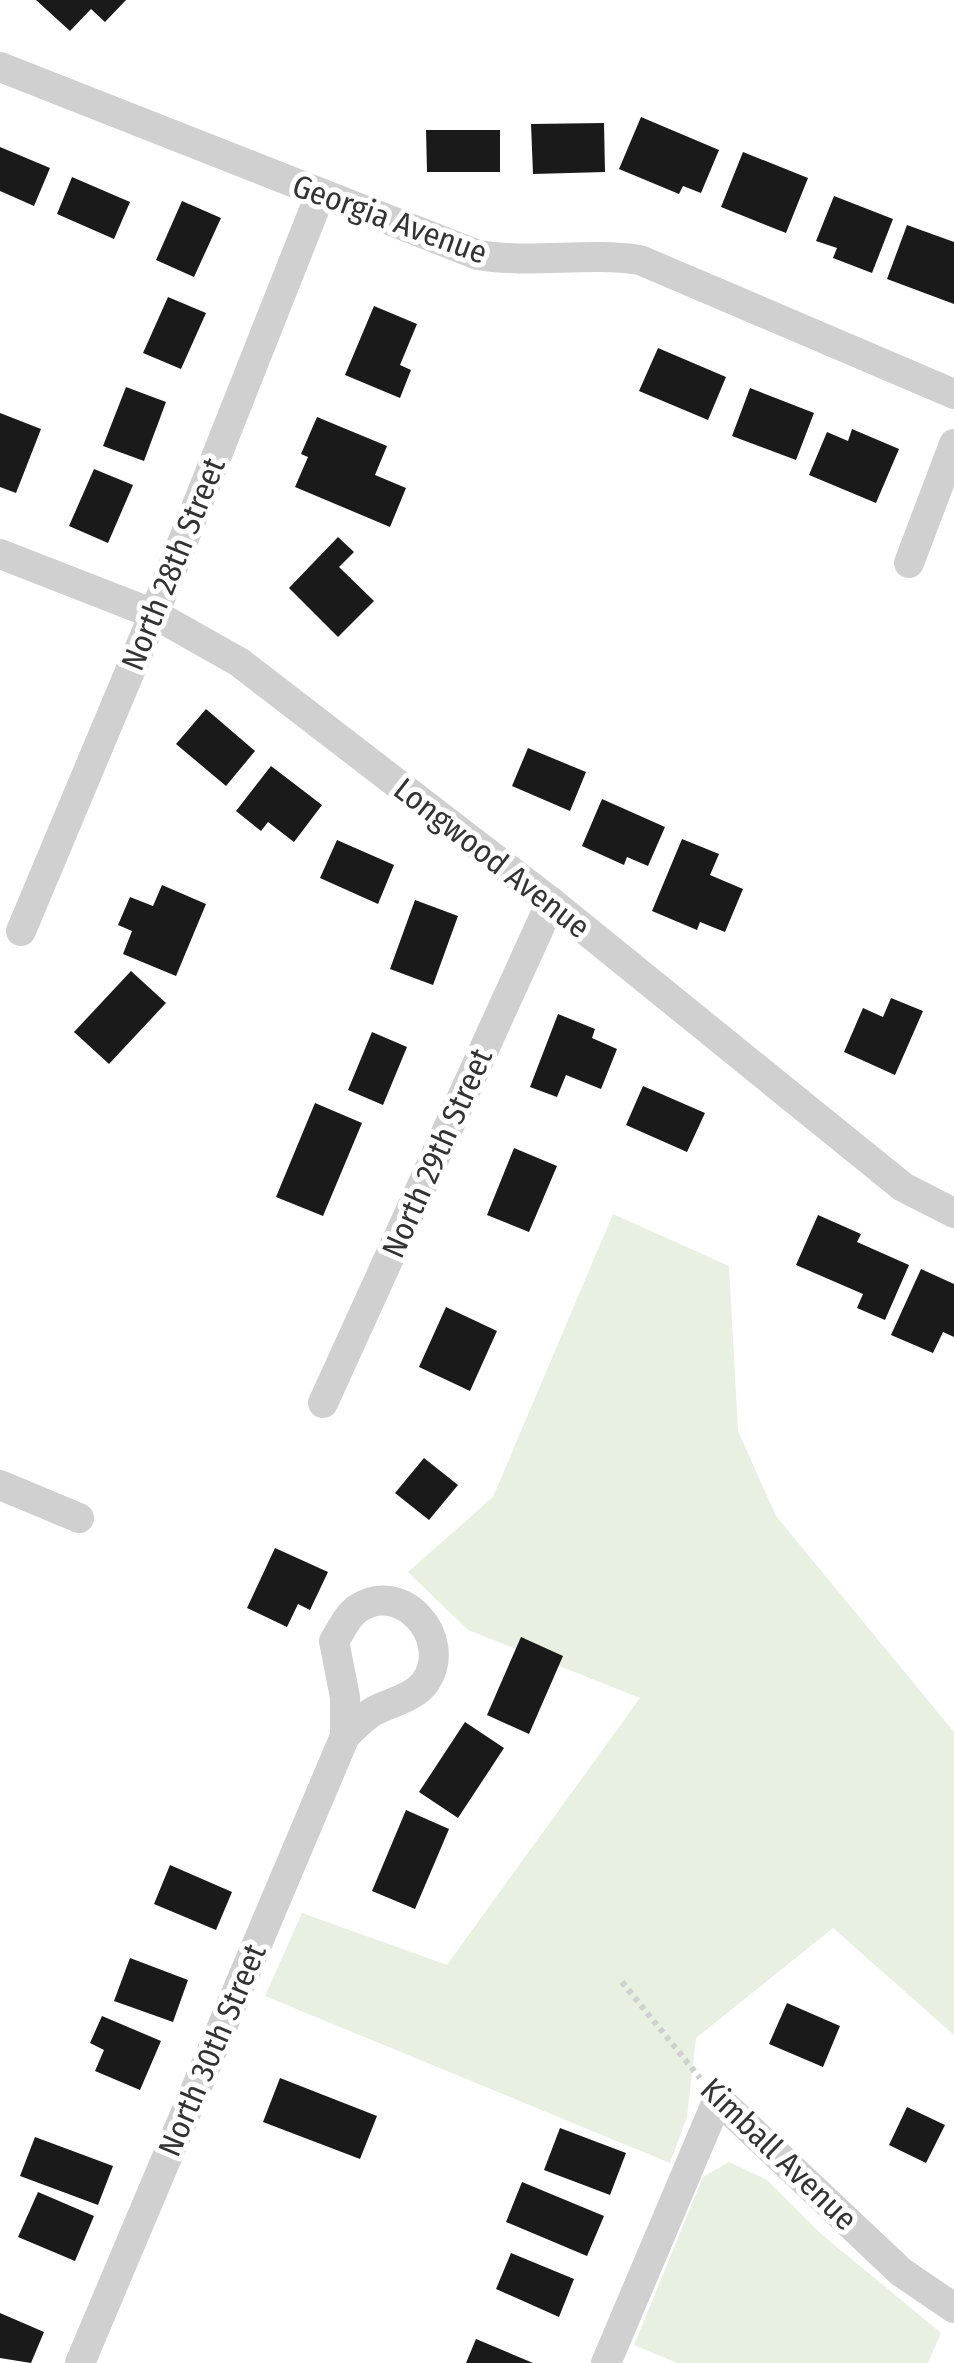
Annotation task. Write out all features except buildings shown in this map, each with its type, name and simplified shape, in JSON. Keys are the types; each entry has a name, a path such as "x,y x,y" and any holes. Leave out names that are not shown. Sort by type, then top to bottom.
{"street":[{"name":"Georgia Avenue","path":"0,66 478,254 502,259 600,254 640,260 954,394"},
{"name":"North 28th Street","path":"22,932 154,614 320,195"},
{"path":"909,563 954,444"},
{"name":"Longwood Avenue","path":"0,554 154,614 238,662 551,902 904,1188 954,1213"},
{"name":"North 29th Street","path":"323,1403 551,902"},
{"path":"0,1485 80,1518"},
{"name":"North 30th Street","path":"80,2363 345,1736"},
{"path":"606,2363 718,2100"},
{"name":"Kimball Avenue","path":"718,2100 901,2272 954,2308"}],"path":[{"name":"Kimball Avenue","path":"622,1982 718,2100"}],"green space":[{"path":"613,1214 729,1266 738,1431 776,1516 954,1732 954,2035 833,1928 696,2038 687,2117 670,2163 265,1996 302,1913 447,1965 640,1698 468,1630 408,1572 493,1497"},
{"path":"729,2162 767,2180 820,2233 941,2333 928,2363 677,2363 634,2345 703,2177"}]}
